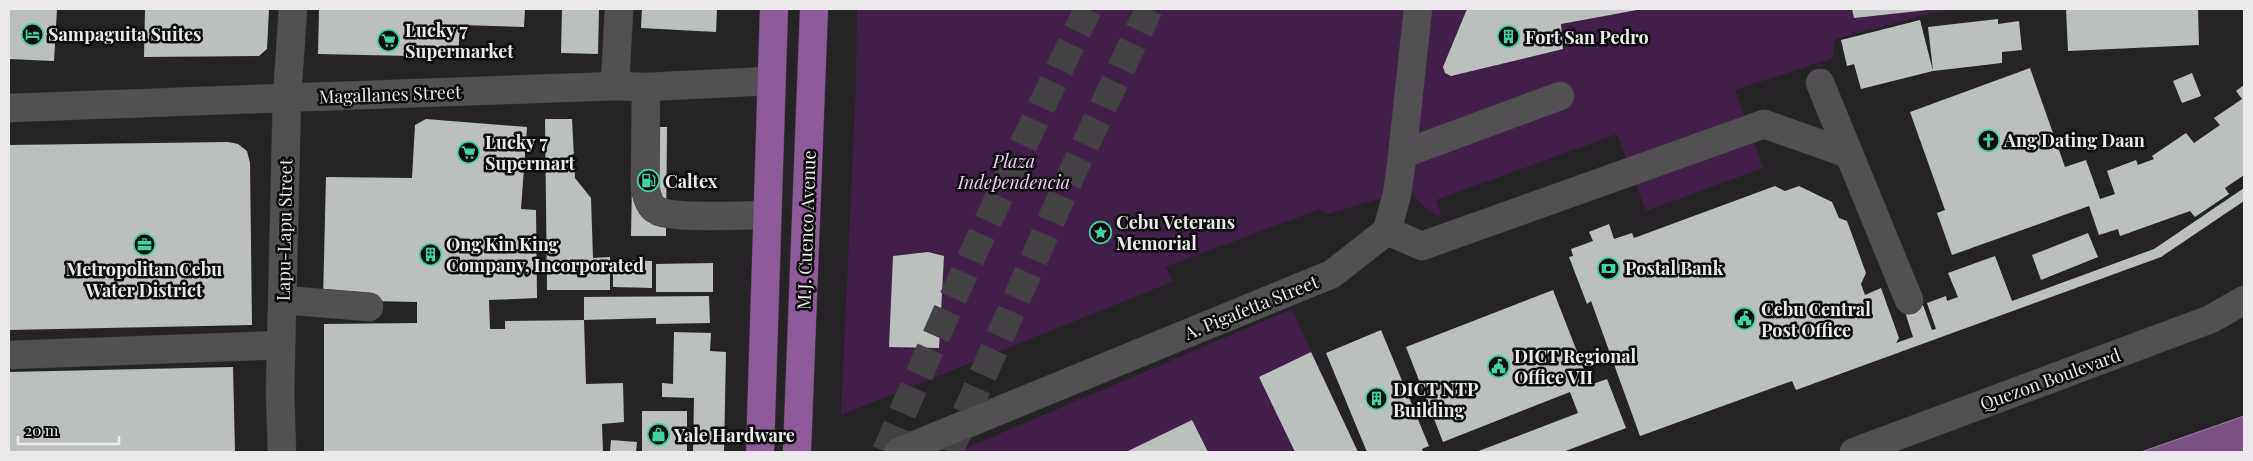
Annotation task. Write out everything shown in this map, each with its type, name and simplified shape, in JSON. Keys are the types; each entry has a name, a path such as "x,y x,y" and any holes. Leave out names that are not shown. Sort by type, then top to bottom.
{"main road":[{"path":"760,452 774,9"},
{"name":"M.J. Cuenco Avenue","path":"798,452 814,9"}],"street":[{"name":"Lapu-Lapu Street","path":"282,452 281,345 287,97 293,9"},
{"path":"615,86 620,9"},
{"path":"1418,9 1403,154 1397,194 1387,231 1422,246 1764,124 1849,154"},
{"name":"Magallanes Street","path":"9,108 615,86 646,87 771,81"},
{"path":"1820,83 1909,300"},
{"path":"646,87 645,188 649,202 656,211 672,214 767,215"},
{"path":"1403,154 1560,96"},
{"name":"A. Pigafetta Street","path":"898,452 1332,274 1387,231"},
{"path":"283,300 369,307"},
{"name":"Quezon Boulevard","path":"1854,452 2211,319 2244,300"},
{"path":"9,355 281,345"}],"green space":[{"name":"Plaza Independencia","path":"857,9 1957,9 1932,13 1835,39 1833,58 1735,90 1763,168 1646,211 1617,134 1436,200 1442,218 1424,207 1411,189 1328,214 1320,209 1165,267 1174,281 841,415 856,85"},
{"path":"1292,309 1358,452 957,452"}],"shaded area":[{"path":"2244,416 2244,452 2141,452"}],"building":[{"name":"Sampaguita Suites","path":"9,9 57,9 54,61 9,59"},
{"path":"145,9 269,9 267,49 259,56 144,57"},
{"name":"Lucky 7 Supermarket","path":"319,9 525,9 524,27 460,25 458,57 318,54"},
{"path":"562,9 599,9 598,54 561,53"},
{"path":"642,9 717,9 716,32 641,28"},
{"name":"Fort San Pedro","path":"1467,9 1637,10 1561,24 1563,49 1451,76 1445,73 1443,67"},
{"path":"1852,9 1928,9 1928,10 1854,18"},
{"path":"2066,9 2198,9 2199,45 2068,51"},
{"path":"1998,19 1998,24 2019,21 2022,50 2002,52 2002,63 1933,71 1928,27"},
{"path":"1920,20 1933,71 1861,89 1854,64 1847,66 1841,40"},
{"path":"2030,68 2065,167 2086,160 2100,199 2115,194 2107,171 2136,160 2138,165 2154,159 2152,156 2186,133 2194,143 2220,125 2214,118 2242,99 2236,91 2244,85 2244,175 2225,188 2229,194 2195,217 2190,211 2120,236 2118,229 2099,235 2089,206 1952,255 1937,213 1945,210 1910,112"},
{"path":"2192,73 2201,96 2182,103 2173,81"},
{"path":"426,119 527,127 521,209 536,210 537,298 489,300 490,329 505,329 505,321 584,320 586,384 623,383 624,422 602,424 603,452 324,452 324,324 417,323 417,302 323,300 326,177 412,178 415,125"},
{"path":"545,119 572,119 575,178 591,198 593,258 610,257 610,290 547,290"},
{"name":"Caltex","path":"633,127 667,127 666,236 631,236"},
{"name":"Metropolitan Cebu Water District","path":"228,142 238,144 247,151 250,163 252,325 9,330 9,145"},
{"name":"Cebu Central Post Office","path":"1775,186 1785,191 1799,186 1832,202 1839,218 1847,221 1866,273 1861,284 1865,295 1881,288 1899,338 1896,343 1913,337 1905,312 1923,305 1932,330 1936,329 1927,303 1946,296 1947,301 1958,297 1948,273 1995,256 2012,301 2154,249 2244,188 2244,201 2161,257 1796,390 1792,381 1640,436 1591,301 1587,304 1569,257 1573,256 1571,249 1593,241 1589,232 1609,224 1614,239 1632,233 1634,238"},
{"path":"2088,233 2098,257 2041,280 2032,255"},
{"path":"928,252 944,256 939,348 889,347 893,256"},
{"path":"613,260 652,261 652,288 613,287"},
{"path":"713,263 713,292 656,292 656,264"},
{"name":"DICT Regional Office VII","path":"1553,290 1590,385 1607,379 1626,428 1563,452 1476,452 1578,413 1570,392 1443,442 1406,347"},
{"path":"709,296 710,323 656,324 656,318 584,320 584,297"},
{"name":"DICT NTP Building","path":"1381,330 1429,446 1422,449 1423,452 1367,452 1326,353"},
{"path":"674,332 711,333 710,351 726,352 724,452 693,452 694,398 662,397 662,383 673,384"},
{"path":"1311,352 1358,452 1295,452 1259,377"},
{"path":"233,367 235,452 9,452 9,372"},
{"path":"642,411 687,411 687,452 642,452"},
{"path":"1192,420 1208,452 1126,452"},
{"path":"611,440 637,442 636,452 610,452"}],"tunnel":[{"path":"886,452 984,229 1088,9"},
{"path":"949,452 1072,173 1149,9"}],"place":[{"name":"Sampaguita Suites","path":"32,34"},
{"name":"Fort San Pedro","path":"1509,37"},
{"name":"Lucky 7 Supermarket","path":"389,40"},
{"name":"Ang Dating Daan","path":"1988,140"},
{"name":"Lucky 7 Supermart","path":"469,152"},
{"name":"Caltex","path":"649,181"},
{"name":"Cebu Veterans Memorial","path":"1100,232"},
{"name":"Metropolitan Cebu Water District","path":"144,244"},
{"name":"Ong Kin King Company, Incorporated","path":"430,254"},
{"name":"Postal Bank","path":"1609,268"},
{"name":"Cebu Central Post Office","path":"1745,319"},
{"name":"DICT Regional Office VII","path":"1498,366"},
{"name":"DICT NTP Building","path":"1377,399"},
{"name":"Yale Hardware","path":"658,435"}]}
